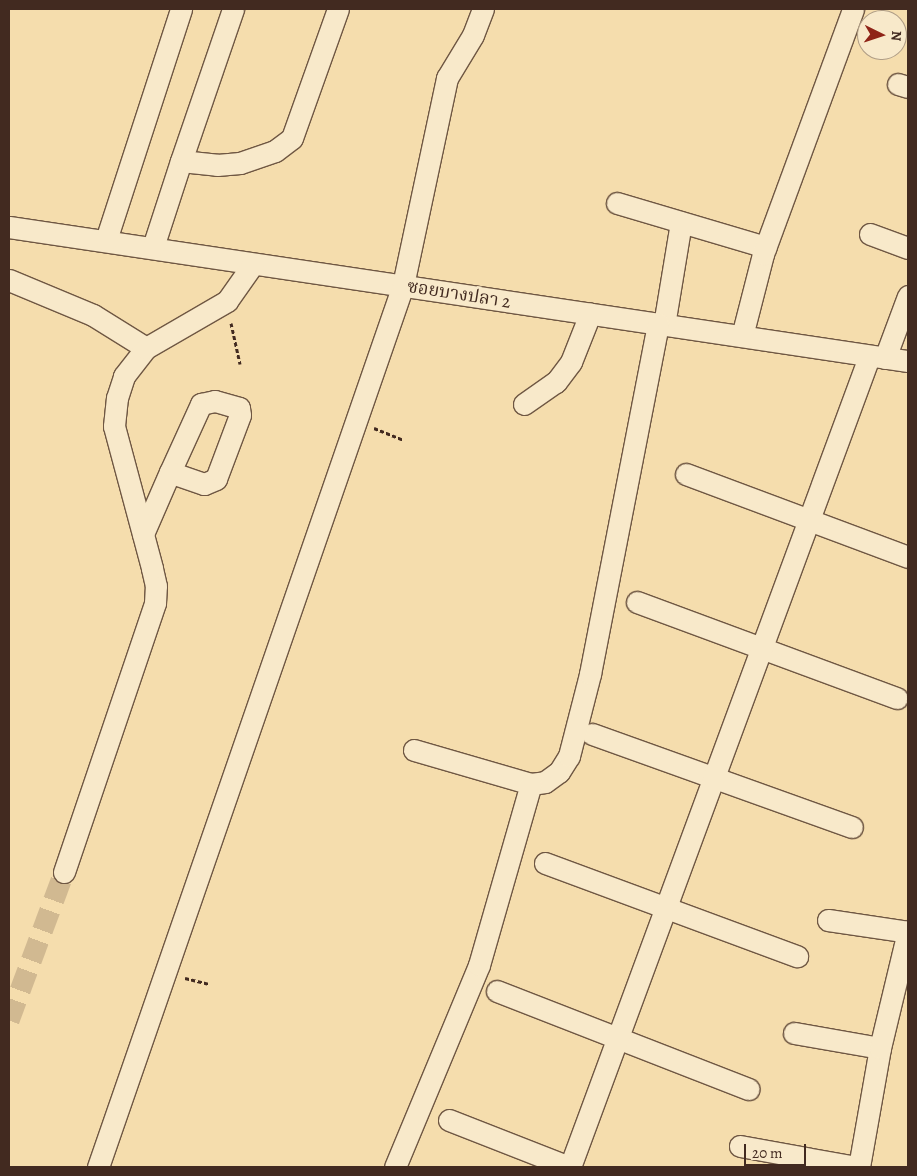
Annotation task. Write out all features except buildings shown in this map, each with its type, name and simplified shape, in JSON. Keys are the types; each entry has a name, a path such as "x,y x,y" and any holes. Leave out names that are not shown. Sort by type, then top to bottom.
{"street":[{"path":"106,240 181,9"},
{"path":"153,247 233,9"},
{"path":"181,161 217,165 240,163 275,151 292,138 338,9"},
{"path":"98,1167 403,285 447,78 473,34 482,9"},
{"path":"742,336 766,247 852,9"},
{"path":"617,203 766,247"},
{"path":"414,750 531,784 545,782 559,772 578,730 681,222"},
{"name":"ซอยบางปลา 2","path":"9,227 908,361"},
{"path":"870,234 908,248"},
{"path":"64,872 155,602 156,586 114,426 124,376 146,348 227,301 253,264"},
{"path":"9,280 93,315 146,348"},
{"path":"449,1120 569,1167 808,521 877,357 908,296"},
{"path":"524,404 556,382 571,362 590,314"},
{"path":"143,534 170,472"},
{"path":"686,474 908,557"},
{"path":"637,602 897,698"},
{"path":"592,734 713,780 852,827"},
{"path":"395,1167 478,965 531,784"},
{"path":"545,863 797,956"},
{"path":"828,920 908,931 880,1048 860,1167"},
{"path":"497,991 617,1039 749,1088"},
{"path":"794,1033 880,1048"},
{"path":"740,1146 855,1167"}],"path":[{"path":"227,301 240,364"},
{"path":"356,421 403,440"}],"tunnel":[{"path":"9,1020 64,872"}]}
